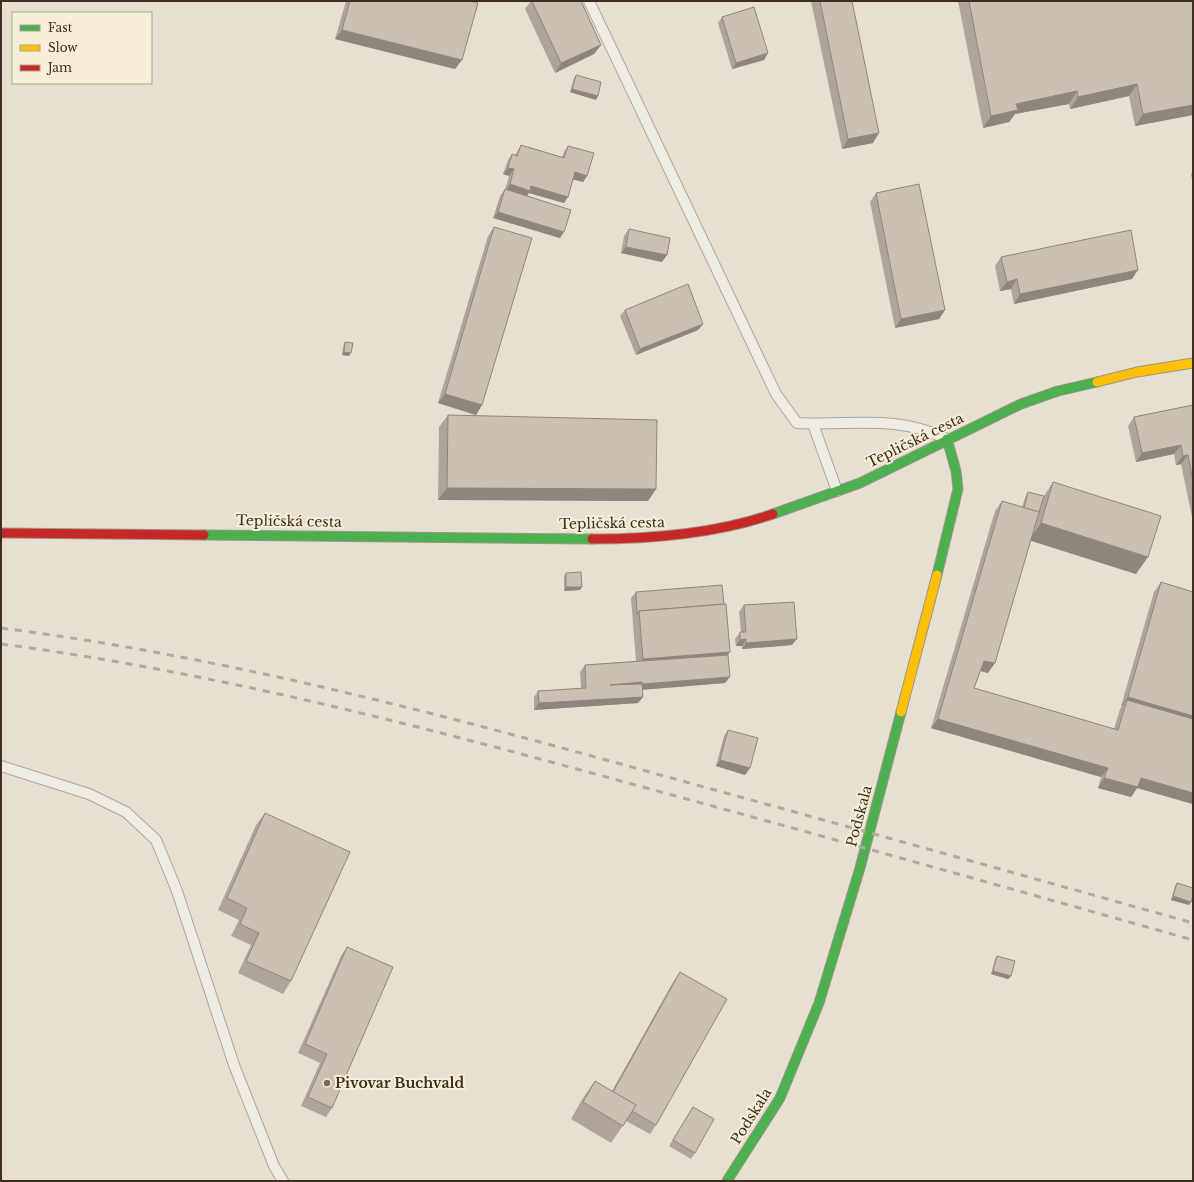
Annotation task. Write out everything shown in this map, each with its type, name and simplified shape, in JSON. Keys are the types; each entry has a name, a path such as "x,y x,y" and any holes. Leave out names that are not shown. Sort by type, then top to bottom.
{"street":[{"name":"Tepličská cesta","path":"1,533 616,539 648,538 696,533 770,515 860,483 1021,404 1058,391 1137,372 1193,363"},
{"name":"Podskala","path":"727,1181 780,1098 819,1003 860,868 957,495 958,489 956,471 947,439"}],"lane":[{"path":"589,1 776,394 797,423 888,422 929,431 947,439"},
{"path":"813,424 837,491"},
{"path":"1,766 89,794 126,812 156,840 177,891 234,1065 274,1166 283,1181"}],"building":[{"path":"350,1 470,1 478,3 462,60 342,30"},
{"path":"532,1 581,1 601,45 561,63"},
{"path":"820,1 852,1 879,133 848,139"},
{"path":"969,1 1193,1 1193,105 1143,114 1137,84 1078,97 1077,91 1016,104 1018,110 991,116"},
{"path":"754,7 768,53 736,63 722,17"},
{"path":"576,75 601,82 598,96 572,89"},
{"path":"521,145 564,158 568,146 594,153 587,176 575,172 568,197 531,186 530,191 510,184 514,169 508,168 512,154 517,156"},
{"path":"919,184 945,310 901,319 876,193"},
{"path":"505,189 571,210 564,232 498,212"},
{"path":"494,227 532,238 482,405 445,394"},
{"path":"629,229 670,238 667,255 626,247"},
{"path":"1131,230 1138,270 1020,294 1017,279 1007,282 1001,257"},
{"path":"688,284 703,324 640,349 625,310"},
{"path":"345,342 353,343 351,353 344,352"},
{"path":"1193,405 1193,481 1188,455 1183,456 1181,445 1142,453 1134,417"},
{"path":"448,415 657,420 656,489 447,488"},
{"path":"1053,482 1161,516 1148,557 1041,523"},
{"path":"1028,492 1044,496 1039,512 1024,508"},
{"path":"1002,501 1039,512 995,663 984,661 974,688 1118,730 1127,700 1193,719 1193,793 1141,778 1138,787 1104,778 1108,768 938,719"},
{"path":"581,572 582,587 566,587 566,573"},
{"path":"1161,582 1193,592 1193,716 1128,697"},
{"path":"722,585 724,604 639,611 637,614 636,592"},
{"path":"794,602 797,639 746,643 746,639 740,640 740,632 746,632 744,605"},
{"path":"726,604 730,652 643,659 639,611"},
{"path":"728,655 730,677 610,685 642,684 643,697 539,703 538,691 586,688 585,665"},
{"path":"728,730 758,738 750,768 720,760"},
{"path":"265,813 350,852 291,981 246,961 259,933 240,924 247,908 227,898"},
{"path":"1177,883 1193,888 1191,902 1173,896"},
{"path":"347,947 393,967 332,1108 308,1097 327,1054 305,1044"},
{"path":"997,956 1015,961 1011,976 993,971"},
{"path":"680,972 727,999 656,1125 632,1111 636,1105 613,1092"},
{"path":"595,1081 636,1105 623,1126 583,1102"},
{"path":"693,1107 714,1119 695,1153 673,1140"}],"railway":[{"path":"1,628 164,654 245,670 406,707 566,749 1193,923"},
{"path":"1,644 81,656 238,685 395,721 699,802 1193,940"}],"traffic: fast":[{"path":"773,514 860,483 1021,404 1058,391 1097,382"},
{"path":"937,575 958,489 956,471 947,439"},
{"path":"204,535 592,539"},
{"path":"727,1181 780,1098 819,1003 860,868 901,712"}],"traffic: slow":[{"path":"1097,382 1137,372 1193,363"},
{"path":"901,712 937,575"}],"traffic: jam":[{"path":"592,539 638,538 706,531 751,521 773,514"},
{"path":"1,533 204,535"}],"place":[{"name":"Pivovar Buchvald","path":"327,1083"}]}
